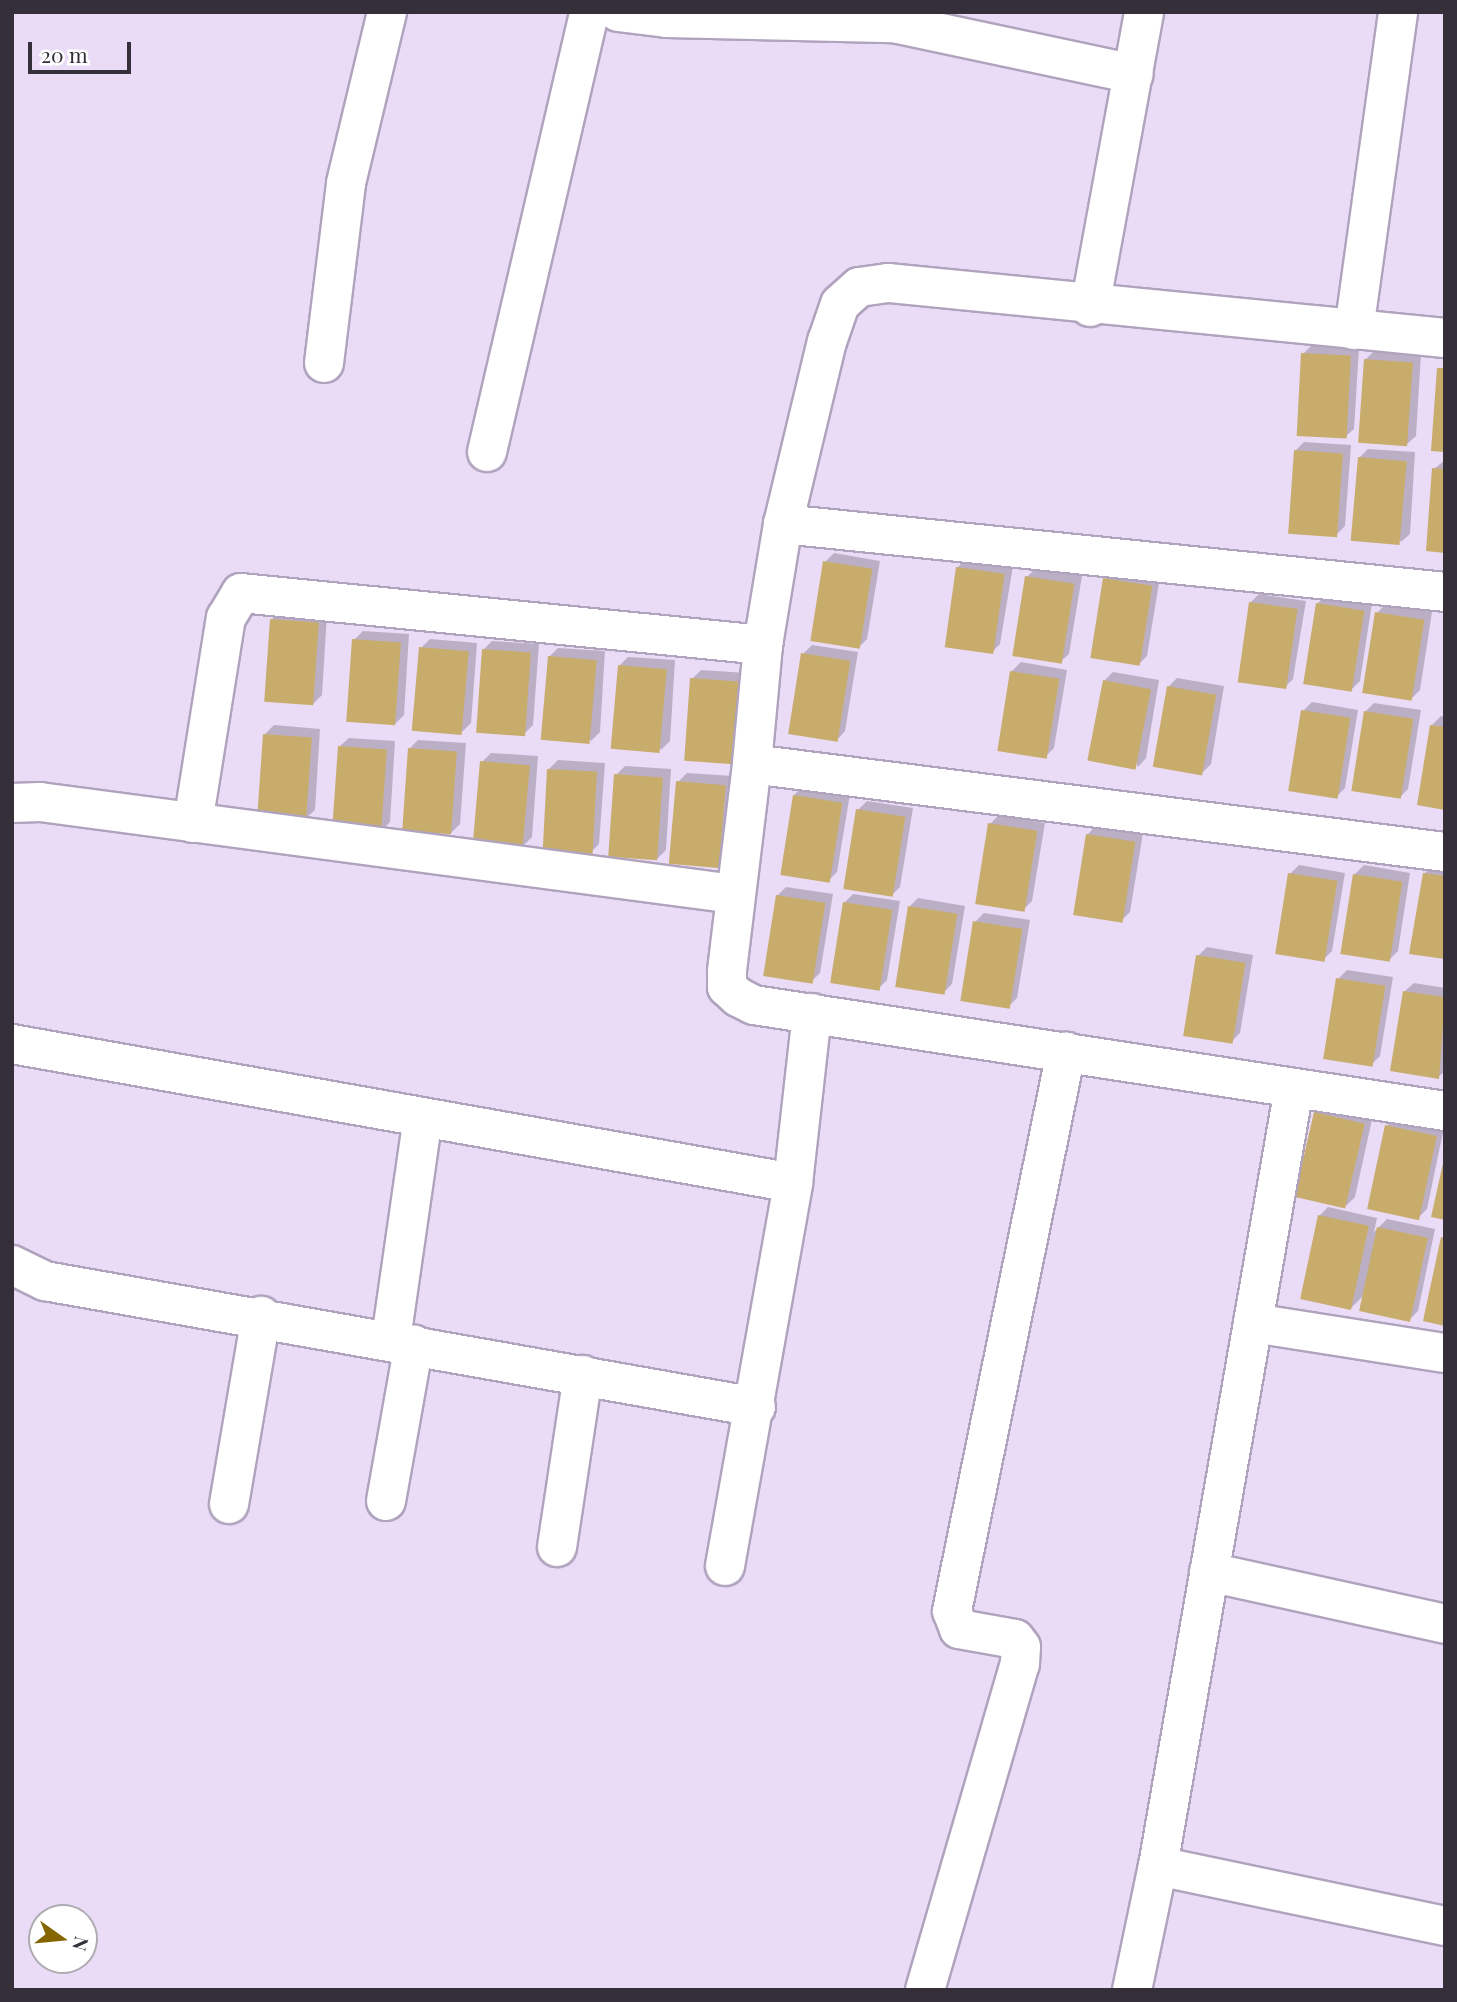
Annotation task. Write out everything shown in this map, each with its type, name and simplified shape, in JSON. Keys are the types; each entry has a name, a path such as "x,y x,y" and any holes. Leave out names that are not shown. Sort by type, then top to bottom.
{"street":[{"path":"324,363 346,183 387,12"},
{"path":"487,452 589,12"},
{"path":"618,12 667,18 894,23 1134,74"},
{"path":"1090,307 1144,12"},
{"path":"1354,330 1398,12"},
{"path":"1445,338 1090,307 888,283 859,287 840,304 827,341 783,524 763,645 752,764 734,894 727,987 754,1005 1445,1111"},
{"path":"783,524 1445,592"},
{"path":"193,823 226,618 241,593 763,645"},
{"path":"752,764 1445,852"},
{"path":"13,805 40,802 734,894"},
{"path":"725,1566 756,1407 793,1183 812,1013"},
{"path":"12,1044 793,1183"},
{"path":"925,1990 1020,1664 1021,1647 1015,1639 959,1629 952,1611 1066,1052"},
{"path":"1132,1990 1158,1866 1294,1088"},
{"path":"386,1501 423,1118"},
{"path":"12,1265 45,1280 261,1315 756,1407"},
{"path":"229,1504 261,1315"},
{"path":"1253,1323 1445,1353"},
{"path":"557,1547 583,1375"},
{"path":"1209,1572 1445,1624"},
{"path":"1158,1866 1445,1926"}],"building":[{"path":"1301,353 1351,356 1347,439 1297,436"},
{"path":"1364,359 1413,362 1407,446 1358,443"},
{"path":"1437,368 1445,368 1445,452 1431,451"},
{"path":"1294,450 1343,453 1337,537 1288,534"},
{"path":"1358,457 1407,461 1399,545 1351,541"},
{"path":"1432,468 1445,469 1445,553 1426,551"},
{"path":"823,561 872,569 860,649 810,641"},
{"path":"956,567 1005,574 993,654 945,647"},
{"path":"1025,576 1074,584 1062,664 1012,656"},
{"path":"1103,578 1152,586 1140,666 1090,658"},
{"path":"1249,602 1298,609 1286,689 1238,682"},
{"path":"1316,603 1364,611 1352,692 1303,684"},
{"path":"1375,612 1424,620 1412,701 1362,693"},
{"path":"270,619 319,622 313,705 264,702"},
{"path":"352,639 401,642 395,725 346,722"},
{"path":"419,647 469,651 461,735 412,731"},
{"path":"482,649 531,652 525,736 476,733"},
{"path":"801,653 850,661 838,742 788,734"},
{"path":"548,656 597,660 589,744 541,740"},
{"path":"618,665 667,669 659,753 611,749"},
{"path":"1010,671 1059,679 1047,759 997,751"},
{"path":"690,678 739,681 733,764 684,761"},
{"path":"1103,680 1151,689 1135,770 1087,760"},
{"path":"1167,686 1216,695 1202,775 1153,767"},
{"path":"1301,710 1350,718 1338,799 1288,791"},
{"path":"1364,711 1413,719 1401,799 1351,791"},
{"path":"1430,725 1445,727 1445,810 1417,805"},
{"path":"263,734 312,737 306,820 257,817"},
{"path":"338,746 387,749 381,832 332,829"},
{"path":"408,748 457,751 451,834 402,831"},
{"path":"480,761 530,765 523,848 473,844"},
{"path":"547,769 597,772 593,855 543,852"},
{"path":"614,774 663,777 657,860 608,857"},
{"path":"676,781 726,785 719,868 669,864"},
{"path":"793,795 842,803 830,883 780,875"},
{"path":"856,809 905,817 893,897 843,889"},
{"path":"988,823 1037,831 1025,912 975,904"},
{"path":"1086,834 1135,842 1123,923 1073,915"},
{"path":"1288,873 1337,881 1325,962 1275,954"},
{"path":"1423,873 1445,876 1445,959 1409,954"},
{"path":"1353,874 1402,882 1390,962 1340,954"},
{"path":"776,895 825,903 813,984 763,976"},
{"path":"843,902 892,910 880,991 830,983"},
{"path":"908,906 957,914 945,995 895,987"},
{"path":"973,921 1022,929 1010,1009 960,1001"},
{"path":"1196,955 1245,963 1233,1044 1183,1036"},
{"path":"1336,978 1385,986 1373,1067 1323,1059"},
{"path":"1403,991 1445,997 1439,1079 1390,1071"},
{"path":"1314,1112 1365,1124 1345,1208 1294,1197"},
{"path":"1385,1125 1437,1136 1419,1220 1367,1209"},
{"path":"1445,1159 1445,1220 1431,1217"},
{"path":"1318,1215 1369,1226 1351,1310 1300,1299"},
{"path":"1377,1227 1428,1238 1410,1322 1359,1311"},
{"path":"1441,1237 1445,1238 1445,1326 1423,1321"}]}
